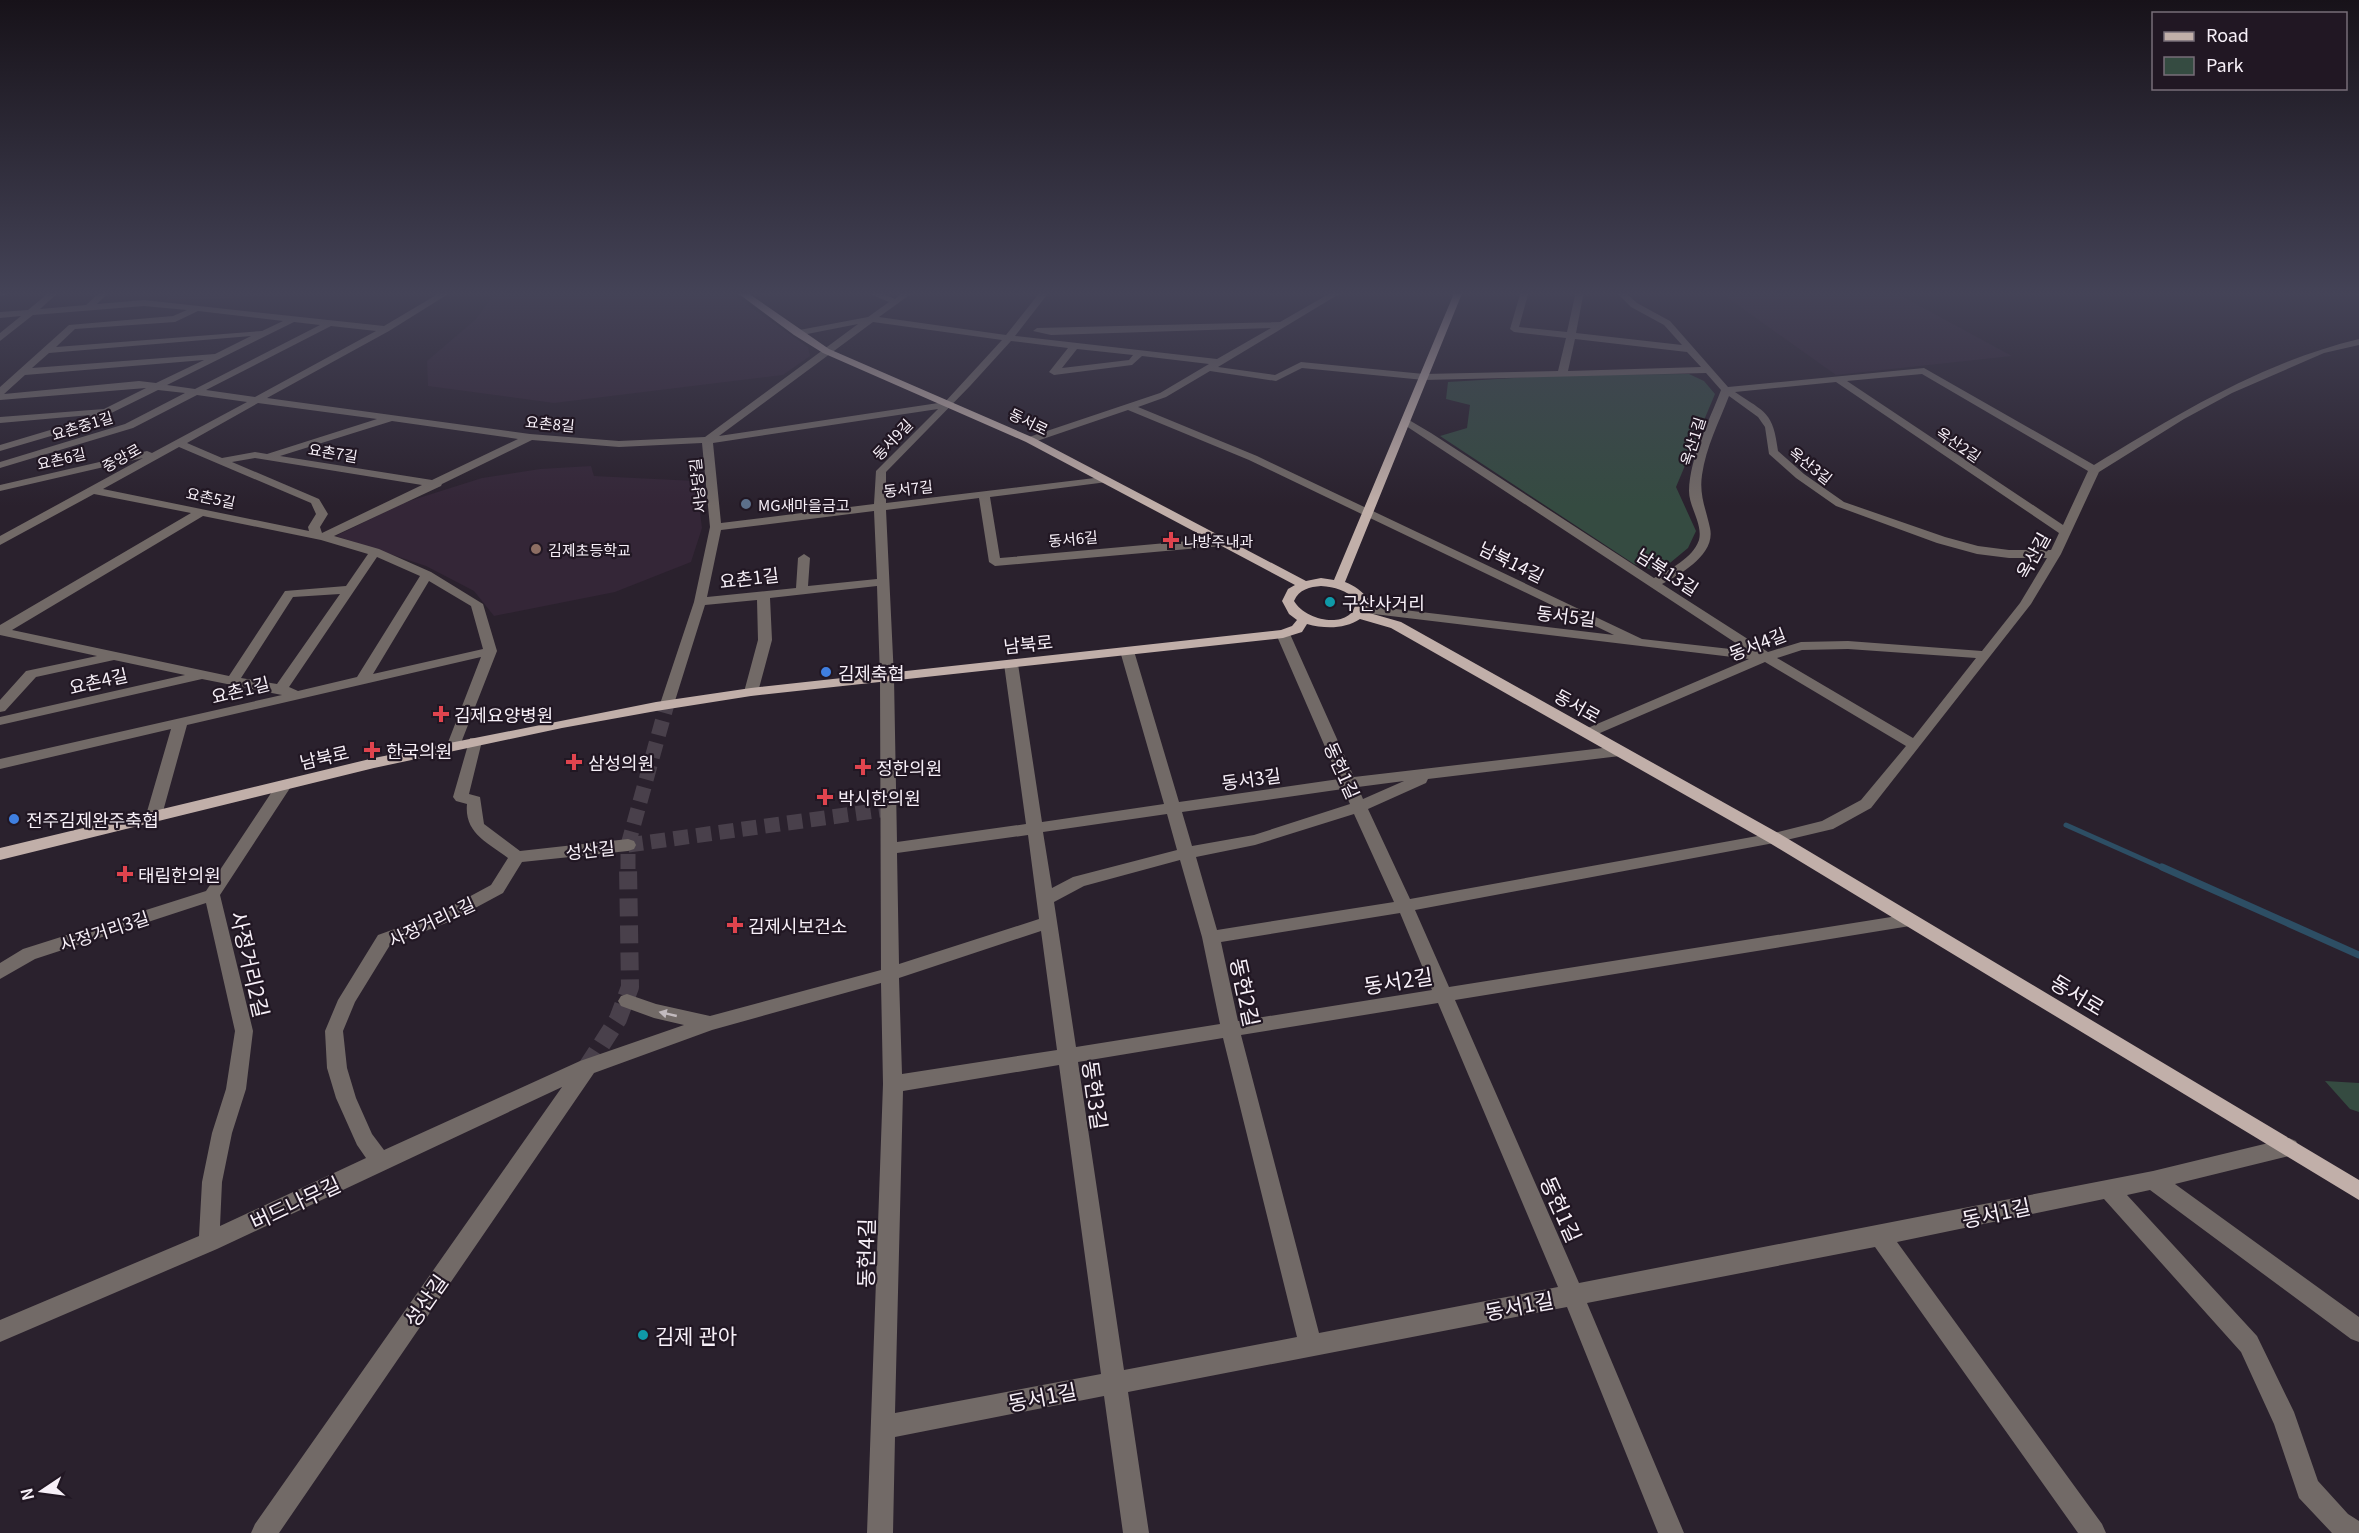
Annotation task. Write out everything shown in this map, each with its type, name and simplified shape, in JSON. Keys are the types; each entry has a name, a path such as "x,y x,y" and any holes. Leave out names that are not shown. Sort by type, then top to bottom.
{"main road":[{"name":"동서로","path":"853,363 1030,440 1304,585"},
{"path":"1338,584 1370,513 1430,363"},
{"path":"1321,582 1338,584 1362,599 1361,611 1347,621 1330,624 1304,619 1292,611 1288,601 1292,592 1304,585 1321,582"},
{"name":"동서로","path":"1361,611 1396,625 1774,838 2359,1191"},
{"name":"남북로","path":"0,854 154,815 454,745 667,704 751,692 1283,634 1297,628 1304,619"}],"street":[{"path":"0,392 33,363"},
{"path":"22,372 133,363"},
{"path":"2,447 81,424 207,363"},
{"name":"요촌중1길","path":"0,465 120,429 253,363"},
{"name":"중앙로","path":"0,541 324,363"},
{"name":"서낭당길","path":"667,704 700,602 716,526 706,440 810,363"},
{"path":"948,404 986,363"},
{"path":"1061,363 1054,372 1128,363"},
{"path":"1030,440 1163,395 1217,363"},
{"path":"1563,372 1565,363"},
{"name":"옥산3길","path":"1700,363 1726,390 1767,420 1773,452 1779,459 1840,504 1941,540 1977,550 2009,554 2055,554"},
{"path":"1726,390 1924,371 2094,470 2151,434 2229,391 2294,363"},
{"path":"1207,368 1276,378 1301,365 1424,377 1706,370"},
{"name":"옥산2길","path":"1837,379 2066,532"},
{"path":"0,396 139,384 257,399"},
{"name":"옥산1길","path":"1654,584 1677,572 1704,542 1706,532 1696,509 1694,487 1700,459 1726,390"},
{"name":"요촌8길","path":"257,399 530,437 619,444 706,440"},
{"name":"동서9길","path":"706,440 948,404"},
{"name":"동서9길","path":"887,678 882,582 881,471 948,404"},
{"path":"1129,406 1253,458 1370,513"},
{"path":"0,420 111,410"},
{"path":"2,447 29,418"},
{"name":"요촌8길","path":"266,457 391,419"},
{"name":"남북13길","path":"1405,422 1766,657 1915,745"},
{"path":"81,424 120,429"},
{"path":"320,537 436,484 530,437"},
{"name":"요촌7길","path":"178,443 225,460 315,501 322,514 314,527 320,537"},
{"name":"요촌6길","path":"0,488 165,450"},
{"name":"요촌7길","path":"225,460 255,455 436,484"},
{"name":"옥산길","path":"1774,838 1827,825 1866,804 2025,604 2055,554 2094,470"},
{"name":"동서7길","path":"716,526 1103,480"},
{"path":"0,497 31,481"},
{"name":"요촌5길","path":"92,490 203,511 320,537 375,552 427,575 477,604 490,645 489,651"},
{"name":"동서6길","path":"984,495 995,562 1222,542"},
{"path":"0,631 203,511"},
{"name":"남북14길","path":"1370,513 1639,642"},
{"path":"288,692 375,552"},
{"name":"요촌1길","path":"802,590 804,558"},
{"path":"363,679 427,575"},
{"name":"요촌1길","path":"700,602 882,582"},
{"path":"233,680 289,594 351,589"},
{"path":"751,692 765,640 763,594"},
{"name":"동서5길","path":"1361,611 1766,657"},
{"name":"요촌4길","path":"0,631 288,692"},
{"name":"동헌1길","path":"1283,634 1348,783 1406,906 1573,1295 1671,1533"},
{"name":"동서4길","path":"1588,733 1766,657 1801,646 1832,645 1986,655"},
{"path":"454,745 489,651"},
{"name":"요촌1길","path":"0,764 180,724 288,692 363,679 489,651"},
{"name":"동헌2길","path":"1126,651 1211,937 1230,1029 1311,1346"},
{"name":"요촌4길","path":"0,708 31,674 114,656"},
{"name":"동헌3길","path":"1011,664 1136,1533"},
{"name":"요촌4길","path":"0,721 203,675"},
{"name":"동헌4길","path":"880,1533 894,1084 890,974 887,678"},
{"path":"154,815 180,724"},
{"path":"475,741 461,797 475,801 477,826 517,857"},
{"name":"동서3길","path":"889,849 1348,783 1620,751"},
{"path":"1045,899 1079,881 1186,853 1255,840 1359,807 1436,773"},
{"name":"사정거리2길","path":"209,1242 212,1182 222,1133 236,1089 244,1031 212,895 284,785"},
{"path":"1211,937 1406,906 1774,838"},
{"name":"성산길","path":"517,857 628,845"},
{"name":"사정거리1길","path":"380,1161 364,1139 346,1098 337,1068 334,1031 347,1000 384,940 445,917 497,889 517,857"},
{"name":"사정거리3길","path":"0,972 29,954 212,895"},
{"name":"동서2길","path":"894,1084 1910,920"},
{"path":"587,1068 710,1023 890,974 1048,922"},
{"path":"627,1001 654,1011 710,1023"},
{"name":"성산길","path":"264,1533 587,1068"},
{"name":"버드나무길","path":"0,1331 209,1242 380,1161 587,1068"},
{"name":"동서1길","path":"885,1427 1880,1236 2153,1180 2289,1147"},
{"path":"2153,1180 2359,1331"},
{"path":"2107,1188 2248,1344 2284,1421 2308,1489 2339,1523 2355,1533"},
{"path":"1880,1236 2093,1533"}],"shaded area":[{"path":"427,363 801,363 783,375 554,403 428,386"},
{"path":"1818,363 1951,363 1836,375"},
{"name":"김제초등학교","path":"591,466 594,476 696,481 702,528 691,562 615,592 494,616 474,591 426,566 336,536 403,503 482,478 540,469"}],"green space":[{"path":"1689,374 1704,381 1715,394 1676,487 1696,531 1688,548 1659,572 1634,564 1440,436 1467,428 1470,405 1446,399 1448,382 1560,375"},
{"path":"2325,1081 2359,1083 2359,1112 2350,1109"}],"waterway":[{"path":"2066,825 2165,869"},
{"path":"2162,867 2359,955"}],"tunnel":[{"path":"628,845 667,704"},
{"path":"628,845 889,809"},
{"path":"628,845 628,867"},
{"path":"587,1067 618,1019 630,987 628,867"}],"place":[{"name":"MG새마을금고","path":"746,504"},
{"name":"나방주내과","path":"1171,540"},
{"name":"김제초등학교","path":"536,549"},
{"name":"구산사거리","path":"1330,602"},
{"name":"김제축협","path":"826,672"},
{"name":"김제요양병원","path":"441,714"},
{"name":"한국의원","path":"372,750"},
{"name":"삼성의원","path":"574,762"},
{"name":"정한의원","path":"863,767"},
{"name":"박시한의원","path":"825,797"},
{"name":"전주김제완주축협","path":"14,819"},
{"name":"태림한의원","path":"125,874"},
{"name":"김제시보건소","path":"735,925"},
{"name":"김제 관아","path":"643,1335"}]}
